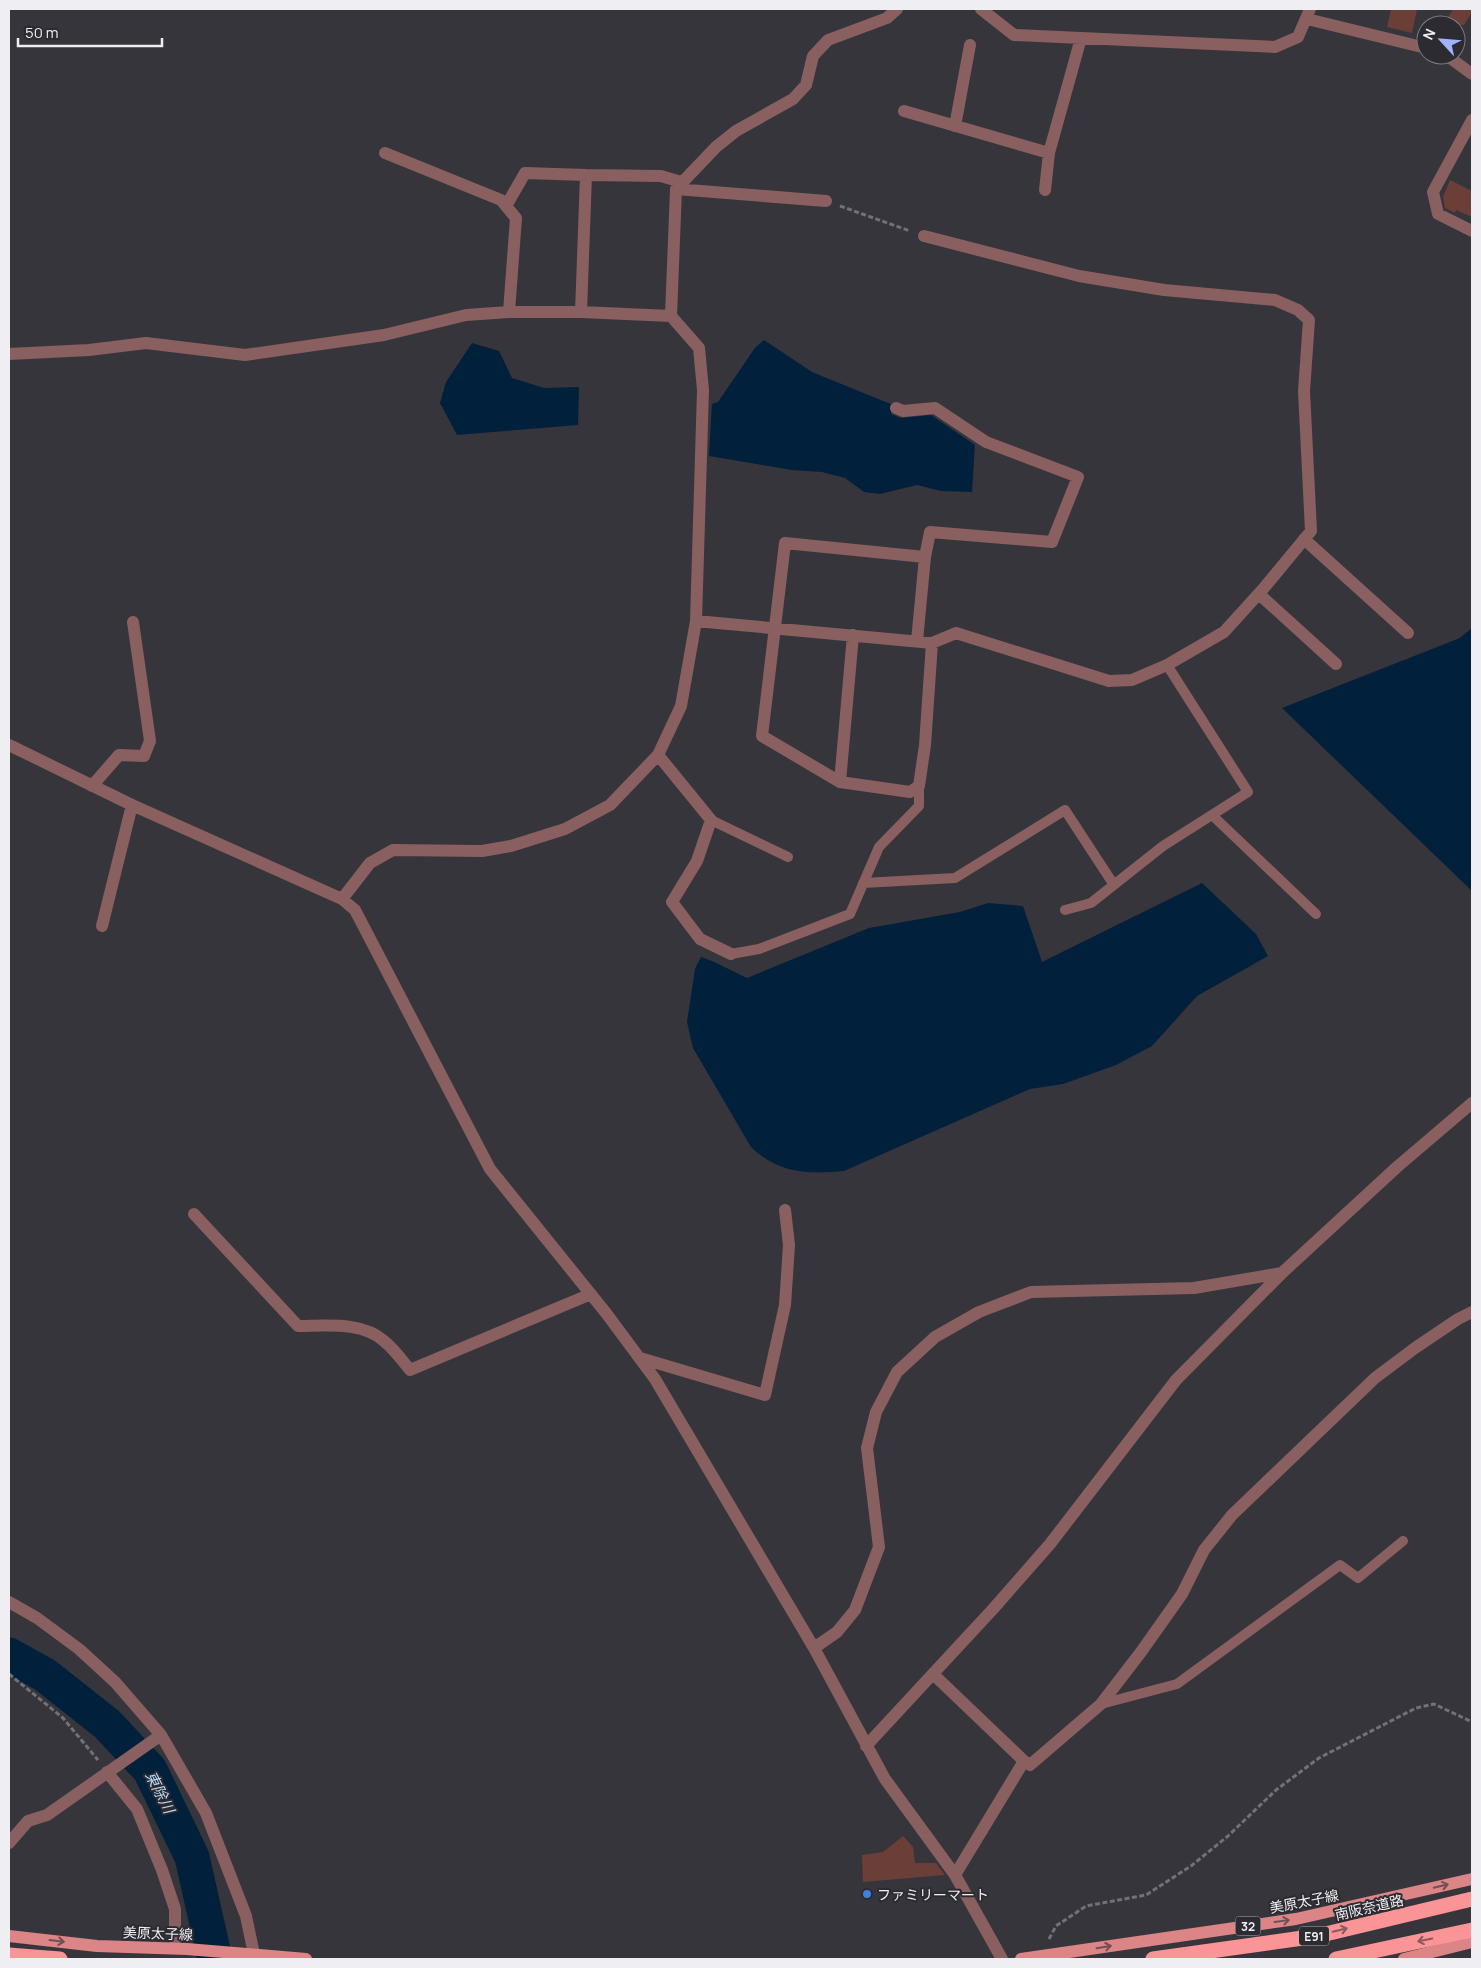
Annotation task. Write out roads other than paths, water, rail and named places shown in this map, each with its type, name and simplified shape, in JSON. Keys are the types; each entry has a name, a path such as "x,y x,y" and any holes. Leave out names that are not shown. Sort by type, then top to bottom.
{"highway":[{"name":"南阪奈道路","path":"1153,1959 1317,1936 1472,1899"},
{"name":"E91","path":"1336,1959 1472,1930"},
{"path":"9,1955 60,1959"}],"main road":[{"name":"美原太子線","path":"1021,1959 1039,1958 1296,1919 1472,1879"},
{"name":"美原太子線","path":"9,1936 97,1946 181,1949 306,1959"},
{"path":"1404,1959 1472,1942"}],"street":[{"path":"342,899 370,863 393,850 482,850 512,846 565,829 610,805 658,755 681,706 696,621 703,390 699,348 671,316 678,185 716,147 736,132 793,100 806,85 813,56 828,40 887,18 897,9"},
{"path":"981,9 1014,35 1275,47 1298,37 1309,14 1416,45"},
{"path":"1045,190 1049,154 1081,38"},
{"path":"956,126 970,45"},
{"path":"1460,65 1472,74"},
{"path":"904,111 1049,154"},
{"path":"1472,120 1433,192 1438,214 1472,231"},
{"path":"385,153 501,200 516,218 509,312"},
{"path":"506,206 525,173 662,176 678,185 826,202"},
{"path":"581,312 586,175"},
{"path":"696,621 932,643 956,632 1109,680 1132,680 1167,665 1224,632 1260,594 1311,531 1304,392 1309,320 1298,310 1275,300 1164,290 1080,276 924,236"},
{"path":"9,354 89,350 146,343 245,355 384,334 466,315 509,312 581,312 671,316"},
{"path":"896,408 903,411 935,408 986,442 1078,477 1052,542 930,532 925,558 917,641"},
{"path":"1304,539 1408,633"},
{"path":"925,558 785,542 762,736 840,782 910,792 919,786 925,745 932,643"},
{"path":"1260,594 1336,664"},
{"path":"92,786 119,755 144,756 150,741 133,622"},
{"path":"840,782 853,635"},
{"path":"9,745 132,805 342,899 354,910 490,1169 591,1294 655,1379 814,1648 885,1779 955,1875 1002,1959"},
{"path":"658,755 710,820 697,861 672,902 700,939 731,954"},
{"path":"102,926 132,805"},
{"path":"866,1746 1050,1544 1176,1380 1282,1273 1397,1167 1472,1103"},
{"path":"640,1358 765,1395 785,1305 789,1245 785,1210"},
{"path":"194,1214 298,1326 345,1326 367,1330 384,1340 410,1370 591,1294"},
{"path":"814,1648 837,1632 855,1610 879,1547 867,1448 876,1412 897,1372 935,1337 979,1312 1031,1292 1194,1288 1282,1273"},
{"path":"932,1674 1030,1765 1101,1704 1182,1594 1204,1550 1232,1515 1375,1378 1415,1348 1458,1319 1472,1312"},
{"path":"9,1602 36,1618 78,1649 115,1682 161,1735 206,1813 246,1916 254,1954"},
{"path":"9,1843 28,1821 47,1815 161,1735"},
{"path":"955,1875 1024,1761"},
{"path":"107,1772 137,1809 162,1870 175,1909 181,1949"}],"lane":[{"path":"1065,910 1092,903 1163,846 1248,792 1167,665"},
{"path":"731,954 759,949 850,914 879,847 919,806 919,786"},
{"path":"864,883 955,878 1065,810 1114,885"},
{"path":"1212,815 1316,914"},
{"path":"710,820 788,857"},
{"path":"1101,1704 1177,1684 1340,1565 1358,1578 1403,1542"}],"water":[{"path":"764,340 812,372 893,405 891,414 901,418 931,415 975,445 972,492 941,491 917,485 880,494 864,492 845,478 822,472 792,470 709,456 712,404 718,402 755,348"},
{"path":"472,343 499,351 512,378 544,388 579,387 578,425 457,435 440,403 446,382"},
{"path":"1472,628 1472,891 1282,708 1460,638"},
{"path":"1202,883 1256,934 1268,956 1197,996 1152,1046 1116,1065 1063,1084 1030,1089 844,1171 806,1172 794,1170 772,1163 762,1156 751,1147 693,1048 687,1022 695,969 701,957 747,978 869,928 960,912 988,903 1023,906 1042,962"}],"waterway":[{"name":"東除川","path":"9,1655 45,1675 107,1724 150,1770 192,1857 215,1959"}],"place":[{"name":"ファミリーマート","path":"867,1894"}]}
